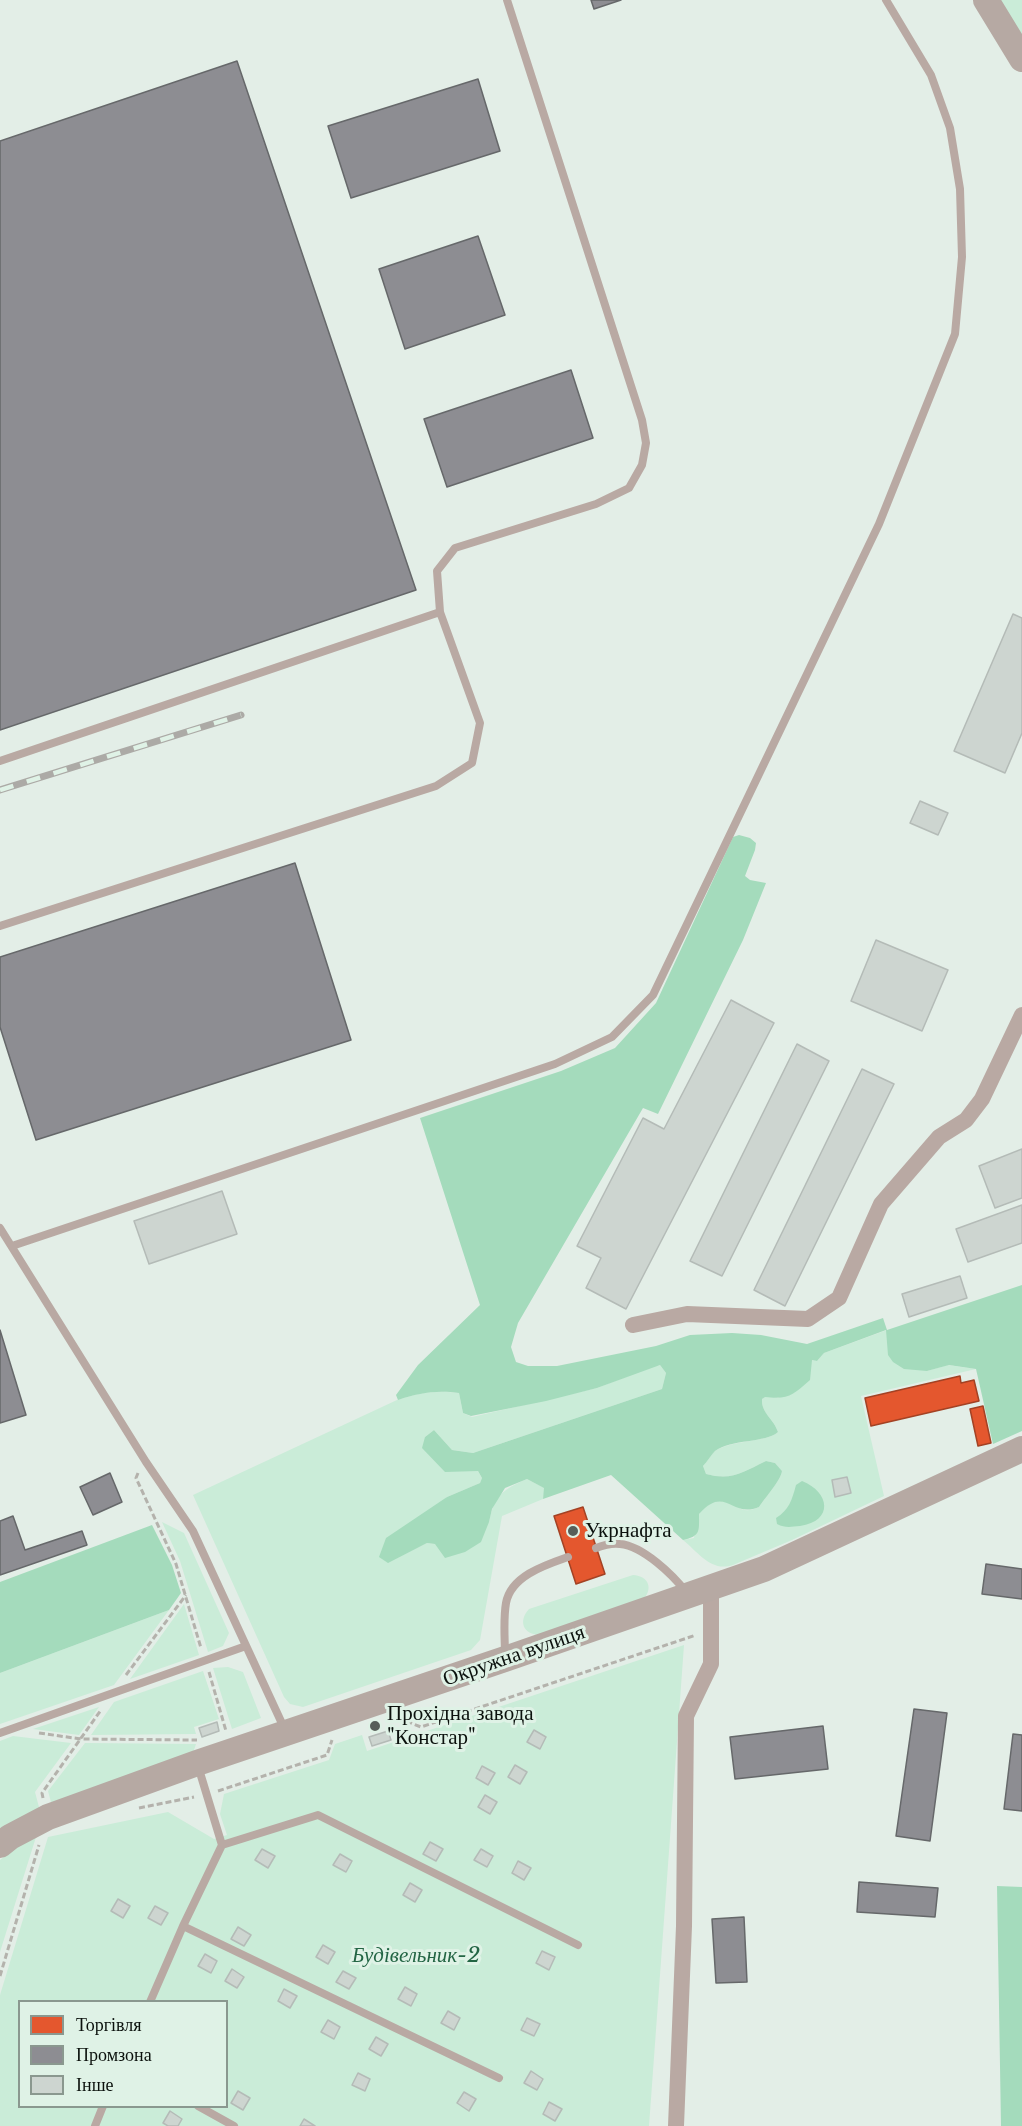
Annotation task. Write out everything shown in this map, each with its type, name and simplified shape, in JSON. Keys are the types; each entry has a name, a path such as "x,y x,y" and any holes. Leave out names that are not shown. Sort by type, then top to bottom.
{"main road":[{"path":"986,0 1022,58"},
{"name":"Окружна вулиця","path":"0,1845 10,1837 48,1817 197,1762 764,1569 1022,1449"}],"street":[{"path":"633,1325 687,1314 808,1319 839,1298 881,1204 939,1137 966,1120 982,1099 1022,1015"},
{"path":"676,2126 684,1926 686,1716 711,1664 711,1630 700,1591"}],"lane":[{"path":"0,926 436,786 472,763 480,723 440,612 437,570 454,548 596,504 629,488 642,465 646,443 642,420 507,0"},
{"path":"12,1246 555,1064 612,1037 653,995 879,524 955,334 962,257 960,189 950,128 931,75 886,0"},
{"path":"0,760 440,612"},
{"path":"0,1228 146,1462 193,1531 286,1732"},
{"path":"596,1548 608,1544 623,1544 648,1557 676,1580 700,1591"},
{"path":"505,1659 506,1601 513,1588 534,1570 568,1557"},
{"path":"0,1733 246,1646"},
{"path":"150,2000 222,1845 197,1762"},
{"path":"222,1845 318,1815 578,1945"},
{"path":"183,1926 499,2078"},
{"path":"95,2126 102,2108"},
{"path":"202,2108 234,2126"}],"path":[{"path":"146,1462 135,1478 176,1564 227,1731 219,1733"},
{"path":"392,1720 400,1717 421,1727 711,1630"},
{"path":"12,1729 81,1739 198,1740 205,1738"},
{"path":"138,1808 207,1795 327,1755 332,1740"},
{"path":"0,1976 48,1817"}],"green space":[{"path":"986,0 1022,0 1022,59"},
{"path":"739,835 750,838 756,843 745,876 750,880 766,883 743,940 658,1114 643,1108 518,1323 511,1347 516,1362 528,1366 557,1366 656,1346 690,1335 732,1333 761,1335 807,1344 883,1318 887,1330 1022,1285 1022,1431 993,1444 976,1369 949,1365 927,1371 904,1369 893,1362 888,1355 886,1330 824,1353 817,1361 812,1360 810,1380 799,1389 785,1397 762,1399 762,1404 778,1432 765,1438 722,1447 715,1451 703,1466 706,1474 730,1476 766,1461 775,1463 782,1471 781,1475 759,1507 749,1510 716,1502 699,1514 698,1532 693,1537 683,1540 611,1475 543,1499 544,1488 527,1479 505,1488 492,1509 481,1542 465,1552 445,1558 435,1544 427,1543 388,1563 379,1557 386,1538 447,1497 480,1483 482,1478 478,1471 445,1472 422,1448 425,1437 434,1430 452,1450 473,1453 662,1389 666,1373 660,1365 597,1388 471,1416 463,1413 459,1393 428,1393 398,1400 396,1395 418,1365 480,1305 420,1118 561,1071 615,1048 656,1003 733,837"},
{"path":"887,1330 927,1371 948,1365 976,1369 861,1396 884,1496 733,1565 718,1566 700,1556 683,1540 694,1538 697,1519 701,1511 712,1503 720,1501 746,1510 759,1507 776,1484 782,1471 775,1463 766,1461 730,1476 706,1474 703,1466 712,1454 722,1447 766,1438 778,1432 762,1404 765,1396 778,1398 812,1360 817,1361 824,1353"},
{"path":"660,1365 666,1373 662,1389 473,1453 452,1450 434,1430 425,1437 478,1471 482,1478 480,1483 447,1497 388,1562 427,1543 435,1544 489,1522 501,1494 527,1479 545,1488 543,1499 502,1516 480,1640 471,1650 303,1707 290,1704 284,1697 193,1495 397,1400 413,1395 428,1392 459,1393 463,1413 472,1417 597,1388"},
{"path":"802,1481 818,1492 823,1499 823,1512 811,1523 800,1526 785,1527 777,1524 776,1518 787,1508 796,1485"},
{"path":"162,1522 184,1533 229,1633 223,1646 208,1652 180,1561"},
{"path":"152,1525 172,1565 181,1593 169,1610 0,1673 0,1582"},
{"path":"633,1575 643,1578 648,1584 648,1592 642,1601 539,1635 529,1632 524,1626 524,1618 529,1609"},
{"path":"184,1604 199,1655 130,1679"},
{"path":"169,1610 114,1685 0,1724 0,1673"},
{"name":"Будівельник-2","path":"684,1645 649,2126 0,2126 0,1995 48,1837 168,1812 214,1839 227,1835 220,1814 224,1794 329,1760 335,1744 362,1735 367,1751"},
{"path":"228,1667 243,1672 261,1718 232,1729 213,1668"},
{"path":"203,1671 219,1719 194,1727 196,1734 91,1735 114,1702"},
{"path":"99,1707 79,1735 33,1729"},
{"path":"13,1736 71,1743 35,1792 40,1811 0,1833 0,1741"},
{"path":"85,1743 196,1744 193,1753 52,1806 48,1791"},
{"path":"36,1837 0,1952 0,1860 16,1847"},
{"path":"997,1886 1022,1887 1022,2126 1001,2126"}],"building: Торгівля":[{"path":"960,1376 961,1383 974,1380 979,1401 871,1426 865,1398"},
{"path":"983,1406 991,1443 978,1446 970,1409"},
{"path":"583,1507 605,1574 576,1584 554,1516"}],"building: Промзона":[{"path":"591,0 621,0 594,9"},
{"path":"237,61 416,590 0,730 0,141"},
{"path":"478,79 500,151 351,198 328,126"},
{"path":"478,236 505,315 405,349 379,269"},
{"path":"571,370 593,438 447,487 424,419"},
{"path":"295,863 351,1040 36,1140 0,1027 0,957"},
{"path":"0,1330 26,1415 0,1423"},
{"path":"110,1473 122,1502 93,1515 80,1487"},
{"path":"13,1516 25,1550 82,1531 87,1545 0,1575 0,1521"},
{"path":"986,1564 1022,1569 1022,1599 982,1594"},
{"path":"914,1709 947,1713 930,1841 896,1836"},
{"path":"823,1726 828,1769 735,1779 730,1737"},
{"path":"1013,1734 1022,1735 1022,1811 1004,1809"},
{"path":"859,1882 938,1888 935,1917 857,1912"},
{"path":"744,1917 747,1982 716,1983 712,1919"}],"building: Інше":[{"path":"1013,614 1022,618 1022,733 1005,773 954,751"},
{"path":"920,801 948,813 938,835 910,823"},
{"path":"876,940 948,970 922,1031 851,1001"},
{"path":"731,1000 774,1023 626,1309 586,1288 601,1258 577,1246 643,1118 664,1129"},
{"path":"797,1044 829,1061 722,1276 690,1261"},
{"path":"862,1069 894,1084 785,1306 754,1290"},
{"path":"1022,1149 1022,1198 995,1208 979,1166"},
{"path":"222,1191 237,1234 149,1264 134,1221"},
{"path":"1022,1205 1022,1243 968,1262 956,1229"},
{"path":"960,1276 967,1298 909,1317 902,1294"},
{"path":"847,1477 851,1493 835,1497 832,1480"},
{"path":"217,1722 219,1731 202,1737 199,1728"},
{"path":"534,1730 546,1737 540,1749 527,1742"},
{"path":"388,1731 391,1740 372,1746 369,1737"},
{"path":"515,1765 527,1772 520,1784 508,1777"},
{"path":"482,1766 495,1773 488,1785 476,1778"},
{"path":"485,1795 497,1802 490,1814 478,1807"},
{"path":"430,1842 443,1849 436,1861 423,1854"},
{"path":"262,1849 275,1856 268,1868 255,1860"},
{"path":"481,1849 493,1856 487,1867 474,1860"},
{"path":"340,1854 352,1861 346,1872 333,1865"},
{"path":"518,1861 531,1868 524,1880 512,1873"},
{"path":"410,1883 422,1890 415,1902 403,1895"},
{"path":"118,1899 130,1906 123,1918 111,1911"},
{"path":"155,1906 168,1913 161,1925 148,1918"},
{"path":"238,1927 251,1935 244,1946 231,1939"},
{"path":"323,1945 335,1952 328,1964 316,1957"},
{"path":"542,1951 555,1957 549,1970 536,1963"},
{"path":"205,1954 217,1961 211,1973 198,1966"},
{"path":"232,1969 244,1977 237,1988 225,1981"},
{"path":"343,1971 356,1978 349,1989 336,1982"},
{"path":"405,1987 417,1994 411,2006 398,1999"},
{"path":"284,1989 297,1996 290,2008 278,2001"},
{"path":"448,2011 460,2018 454,2030 441,2023"},
{"path":"527,2018 540,2024 534,2036 521,2030"},
{"path":"328,2020 340,2027 334,2039 321,2032"},
{"path":"376,2037 388,2044 381,2056 369,2049"},
{"path":"531,2071 543,2079 537,2090 524,2083"},
{"path":"358,2073 370,2079 365,2091 352,2085"},
{"path":"238,2091 250,2098 243,2110 231,2103"},
{"path":"464,2092 476,2099 469,2111 457,2103"},
{"path":"549,2102 562,2109 555,2121 543,2114"},
{"path":"170,2111 182,2119 178,2126 168,2126 163,2123"},
{"path":"304,2119 315,2126 300,2126"}],"railway":[{"path":"0,790 241,715"}],"place":[{"name":"Укрнафта","path":"573,1531"},
{"name":"Прохідна завода \"Констар\"","path":"375,1726"}]}
